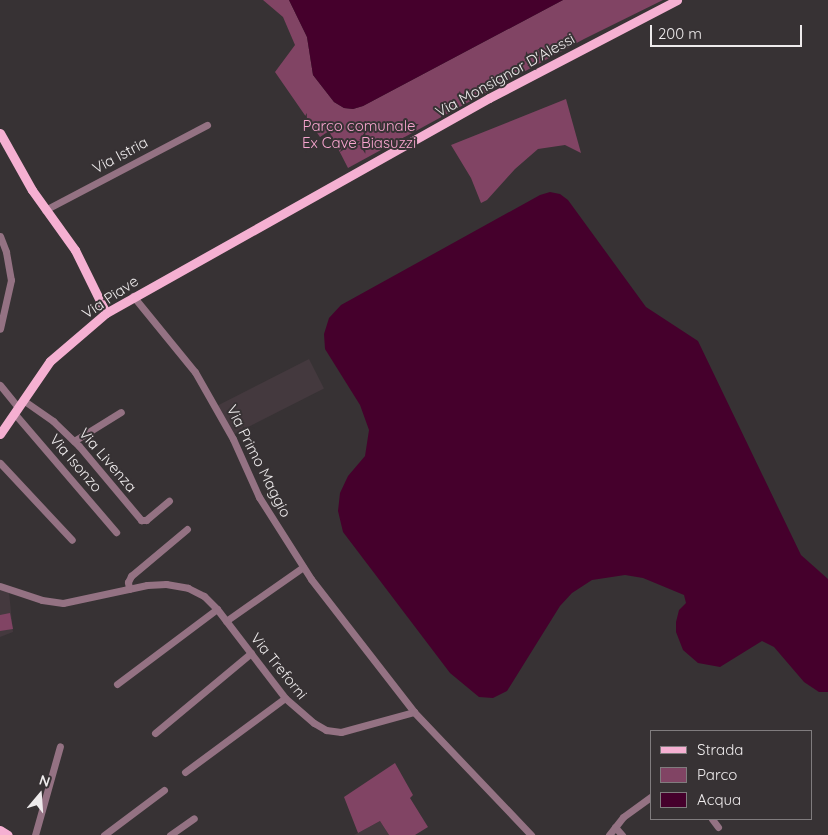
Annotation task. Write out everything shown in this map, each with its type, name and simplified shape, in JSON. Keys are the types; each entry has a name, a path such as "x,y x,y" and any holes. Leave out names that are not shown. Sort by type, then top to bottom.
{"main road":[{"name":"Via Monsignor D'Alessi","path":"270,222 489,98 678,0"},
{"path":"0,133 45,210 75,250 106,313"},
{"name":"Via Piave","path":"0,434 50,361 106,313 133,296 270,222"},
{"path":"0,830 8,835"}],"street":[{"name":"Via Istria","path":"45,210 207,125"},
{"path":"0,236 6,252 11,280 0,329"},
{"name":"Via Primo Maggio","path":"133,296 195,372 233,439 259,497 303,567 414,712"},
{"path":"0,385 18,407"},
{"name":"Via Livenza","path":"18,407 52,421 74,441 141,520 146,520 170,501"},
{"name":"Via Isonzo","path":"18,407 116,532"},
{"path":"74,441 121,412"},
{"path":"0,463 72,540"},
{"path":"129,589 128,582 131,576 187,529"},
{"path":"226,621 303,567"},
{"name":"Via Treforni","path":"0,586 42,600 63,603 156,584 177,585 198,592 217,610 285,698 314,723 335,732 348,731 414,712"},
{"path":"117,684 217,610"},
{"path":"156,733 251,653"},
{"path":"185,772 285,698"},
{"path":"414,712 531,835"},
{"path":"35,835 60,746"},
{"path":"104,835 164,790"},
{"path":"609,835 623,817 650,797"},
{"path":"170,835 194,818"},
{"path":"713,820 718,827"},
{"path":"615,826 622,835"}],"shaded area":[{"path":"309,359 324,388 232,435 217,406"},
{"path":"0,589 9,592 13,632 0,637"},
{"path":"380,821 389,835 354,835"}],"green space":[{"name":"Parco comunale Ex Cave Biasuzzi","path":"263,0 289,0 307,37 313,75 334,102 344,108 353,109 363,106 563,0 663,0 584,39 348,168 329,131 320,137 275,72 295,45 283,17"},
{"path":"566,99 581,153 565,145 538,149 515,169 487,200 481,203 471,178 451,145"},
{"path":"10,613 13,629 0,631 0,615"},
{"path":"395,763 413,795 410,798 428,827 415,835 389,835 380,821 358,833 344,797"}],"water":[{"path":"289,0 563,0 363,106 353,109 344,108 334,102 313,75 307,37"},
{"path":"550,192 560,194 568,200 646,307 698,341 801,555 828,579 828,692 819,692 804,682 774,647 762,641 720,667 698,663 683,650 676,632 679,610 686,603 684,595 643,578 625,575 592,580 572,593 560,606 507,691 493,698 479,697 450,673 343,532 338,511 340,493 348,476 365,456 369,430 360,405 325,349 324,334 329,318 341,305 540,195"}]}
